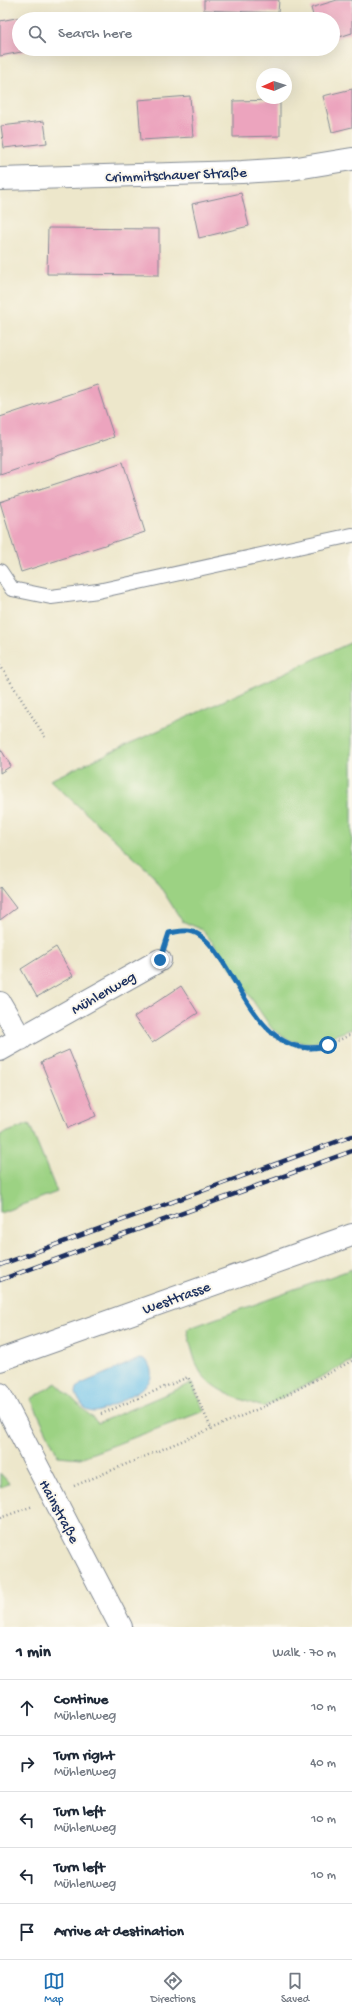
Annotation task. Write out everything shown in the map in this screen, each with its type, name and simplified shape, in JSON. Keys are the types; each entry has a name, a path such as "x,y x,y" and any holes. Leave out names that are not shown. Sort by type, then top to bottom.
{"street":[{"name":"Crimmitschauer Straße","path":"0,179 242,172 291,169 352,159"},
{"name":"Mühlenweg","path":"0,1050 160,960"},
{"path":"0,1003 21,1039"},
{"name":"Westtrasse","path":"1,1360 352,1235"},
{"name":"Hainstraße","path":"0,1394 52,1497 121,1627"}],"lane":[{"path":"0,571 12,589 52,597 98,591 352,535"}],"path":[{"path":"0,665 45,737"},
{"path":"160,960 169,933 183,930 193,932 204,938 214,949 253,1010 277,1039 303,1049 316,1048 352,1034"},
{"path":"0,1518 27,1509 101,1474 263,1407 352,1361"},
{"path":"101,1414 188,1377 211,1428"}],"green space":[{"path":"352,642 352,1029 313,1043 291,1041 272,1029 222,955 203,930 182,921 152,874 50,780"},
{"path":"29,1124 57,1192 0,1213 0,1135"},
{"path":"352,1269 352,1361 263,1407 225,1392 211,1384 201,1374 193,1355 187,1329"},
{"path":"56,1383 98,1423 192,1383 204,1411 80,1458 58,1456 31,1399"},
{"path":"0,1473 9,1483 0,1488"}],"water":[{"path":"139,1359 146,1360 151,1372 150,1380 144,1387 106,1409 94,1412 88,1410 82,1405 76,1393 77,1388 81,1384"}],"building":[{"path":"204,0 279,0 278,12 204,10"},
{"path":"337,0 352,0 352,33 340,37 340,12 312,12 311,8"},
{"path":"12,19 12,54 0,56 0,21"},
{"path":"352,89 352,127 332,132 323,96"},
{"path":"190,96 193,137 141,140 138,100"},
{"path":"233,101 256,101 256,104 280,104 280,136 233,137"},
{"path":"44,121 47,143 4,148 1,126"},
{"path":"241,193 249,226 199,238 192,204"},
{"path":"48,228 159,229 159,275 47,274"},
{"path":"97,385 114,437 0,475 0,417"},
{"path":"123,462 145,532 21,572 0,502"},
{"path":"0,748 11,766 0,773"},
{"path":"0,887 16,908 0,920"},
{"path":"56,947 73,976 37,997 21,969"},
{"path":"181,986 198,1013 152,1043 134,1017"},
{"path":"69,1050 96,1116 68,1128 41,1062"}],"railway":[{"path":"0,1265 352,1136"},
{"path":"0,1280 352,1151"}],"route":[{"path":"160,960 169,933 183,930 193,932 204,938 214,949 253,1010 277,1039 303,1049 328,1045"}]}
